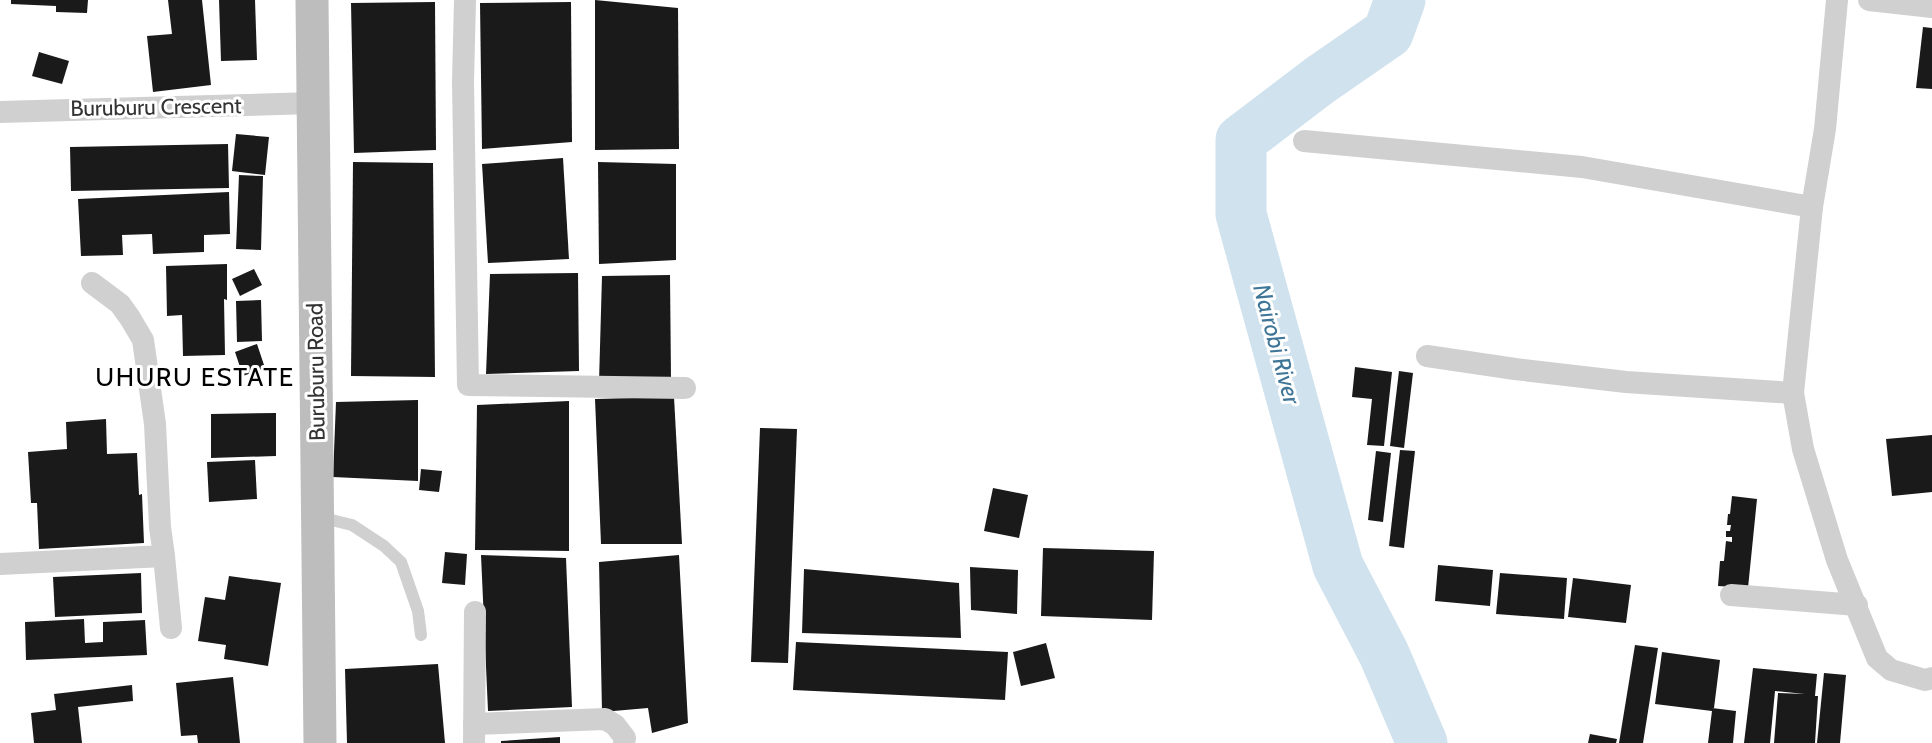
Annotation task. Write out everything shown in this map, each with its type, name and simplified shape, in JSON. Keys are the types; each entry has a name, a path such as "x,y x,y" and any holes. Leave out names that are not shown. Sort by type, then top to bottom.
{"street":[{"name":"Buruburu Road","path":"312,0 320,743"},
{"path":"465,0 463,82 468,385 685,388"},
{"path":"1837,0 1825,129 1812,207 1793,393 1803,449 1837,560 1877,658 1891,670 1925,680 1932,678"},
{"path":"1869,0 1932,7"},
{"name":"Buruburu Crescent","path":"0,112 313,102"},
{"path":"1304,141 1582,167 1812,207"},
{"path":"92,284 120,304 142,340 155,424 160,527 171,628"},
{"path":"1427,356 1626,382 1793,393"},
{"path":"0,564 164,556"},
{"path":"1731,595 1857,605"},
{"path":"475,612 474,734 605,719 615,725 625,738 624,743"}],"lane":[{"path":"318,516 352,525 384,546 401,562 418,611 421,634"}],"building":[{"path":"11,0 88,0 87,13 56,12 56,6 11,4"},
{"path":"168,0 202,0 211,85 153,92 147,36 172,34"},
{"path":"219,0 255,0 257,60 221,61"},
{"path":"595,0 678,8 679,149 595,150"},
{"path":"435,2 436,150 354,153 351,3"},
{"path":"571,2 572,142 482,149 480,3"},
{"path":"1923,27 1932,28 1932,89 1916,88"},
{"path":"39,52 69,61 62,84 32,76"},
{"path":"236,134 269,137 265,175 232,171"},
{"path":"228,144 229,188 71,191 70,147"},
{"path":"563,158 569,259 488,263 482,164"},
{"path":"353,162 433,163 435,377 351,376"},
{"path":"598,162 676,164 676,260 599,264"},
{"path":"239,175 263,176 261,250 236,249"},
{"path":"229,192 230,234 204,235 204,252 153,254 152,234 122,235 123,255 81,256 78,199"},
{"path":"227,264 227,300 224,299 225,355 183,356 182,315 167,316 166,266"},
{"path":"254,269 262,285 240,296 232,279"},
{"path":"578,273 579,371 486,374 490,274"},
{"path":"670,275 671,379 599,382 602,276"},
{"path":"261,300 262,341 237,342 236,301"},
{"path":"257,344 265,368 243,376 235,352"},
{"path":"1355,367 1392,372 1384,446 1367,445 1372,399 1352,397"},
{"path":"1399,371 1413,373 1404,448 1390,446"},
{"path":"674,397 682,544 601,544 595,399"},
{"path":"418,400 418,481 333,477 336,402"},
{"path":"569,401 569,551 475,550 477,405"},
{"path":"276,413 276,456 211,458 211,414"},
{"path":"106,419 107,454 137,453 139,495 142,494 144,543 39,549 37,503 31,503 28,452 67,449 66,422"},
{"path":"760,428 797,429 788,663 751,662"},
{"path":"1932,435 1932,492 1892,496 1886,439"},
{"path":"1400,450 1415,451 1404,548 1389,546"},
{"path":"1376,451 1391,453 1383,522 1368,520"},
{"path":"255,460 257,499 209,502 207,462"},
{"path":"421,469 442,471 439,492 419,490"},
{"path":"993,488 1028,495 1019,538 984,531"},
{"path":"1732,496 1757,499 1748,588 1718,586 1720,561 1724,561 1726,541 1732,542 1732,537 1726,537 1726,531 1730,531 1731,525 1727,525"},
{"path":"1043,548 1154,551 1152,620 1041,616"},
{"path":"445,552 467,554 465,585 442,583"},
{"path":"481,555 566,558 572,707 488,711"},
{"path":"679,555 688,723 652,733 648,708 602,712 599,562"},
{"path":"1438,565 1493,570 1490,606 1435,601"},
{"path":"970,567 1018,570 1017,614 971,610"},
{"path":"804,569 959,583 961,638 802,633"},
{"path":"141,573 142,613 55,617 53,577"},
{"path":"1500,573 1567,578 1564,619 1496,614"},
{"path":"229,576 281,583 268,666 224,659 226,645 198,641 205,597 225,600"},
{"path":"1573,578 1631,585 1626,623 1568,617"},
{"path":"84,619 85,643 103,642 103,622 145,620 147,655 26,660 25,622"},
{"path":"796,642 1008,652 1005,700 793,690"},
{"path":"1046,643 1055,678 1021,686 1013,652"},
{"path":"1635,645 1658,648 1643,743 1619,743"},
{"path":"1662,652 1720,660 1714,708 1712,708 1736,711 1733,743 1708,743 1712,711 1655,704"},
{"path":"438,664 445,743 347,743 345,669"},
{"path":"1753,668 1817,674 1815,743 1774,743 1778,693 1805,694 1775,691 1770,743 1744,743"},
{"path":"1824,673 1846,675 1840,743 1817,743"},
{"path":"233,677 240,743 198,743 197,735 181,736 176,683"},
{"path":"132,685 133,701 78,707 82,743 34,743 31,713 56,710 54,694"},
{"path":"1590,734 1617,739 1616,743 1588,743"},
{"path":"560,737 560,743 501,743 501,741"}],"waterway":[{"name":"Nairobi River","path":"1400,0 1388,33 1320,80 1241,140 1241,214 1338,566 1384,654 1422,743"}],"district":[{"name":"UHURU ESTATE","path":"195,377"}]}
